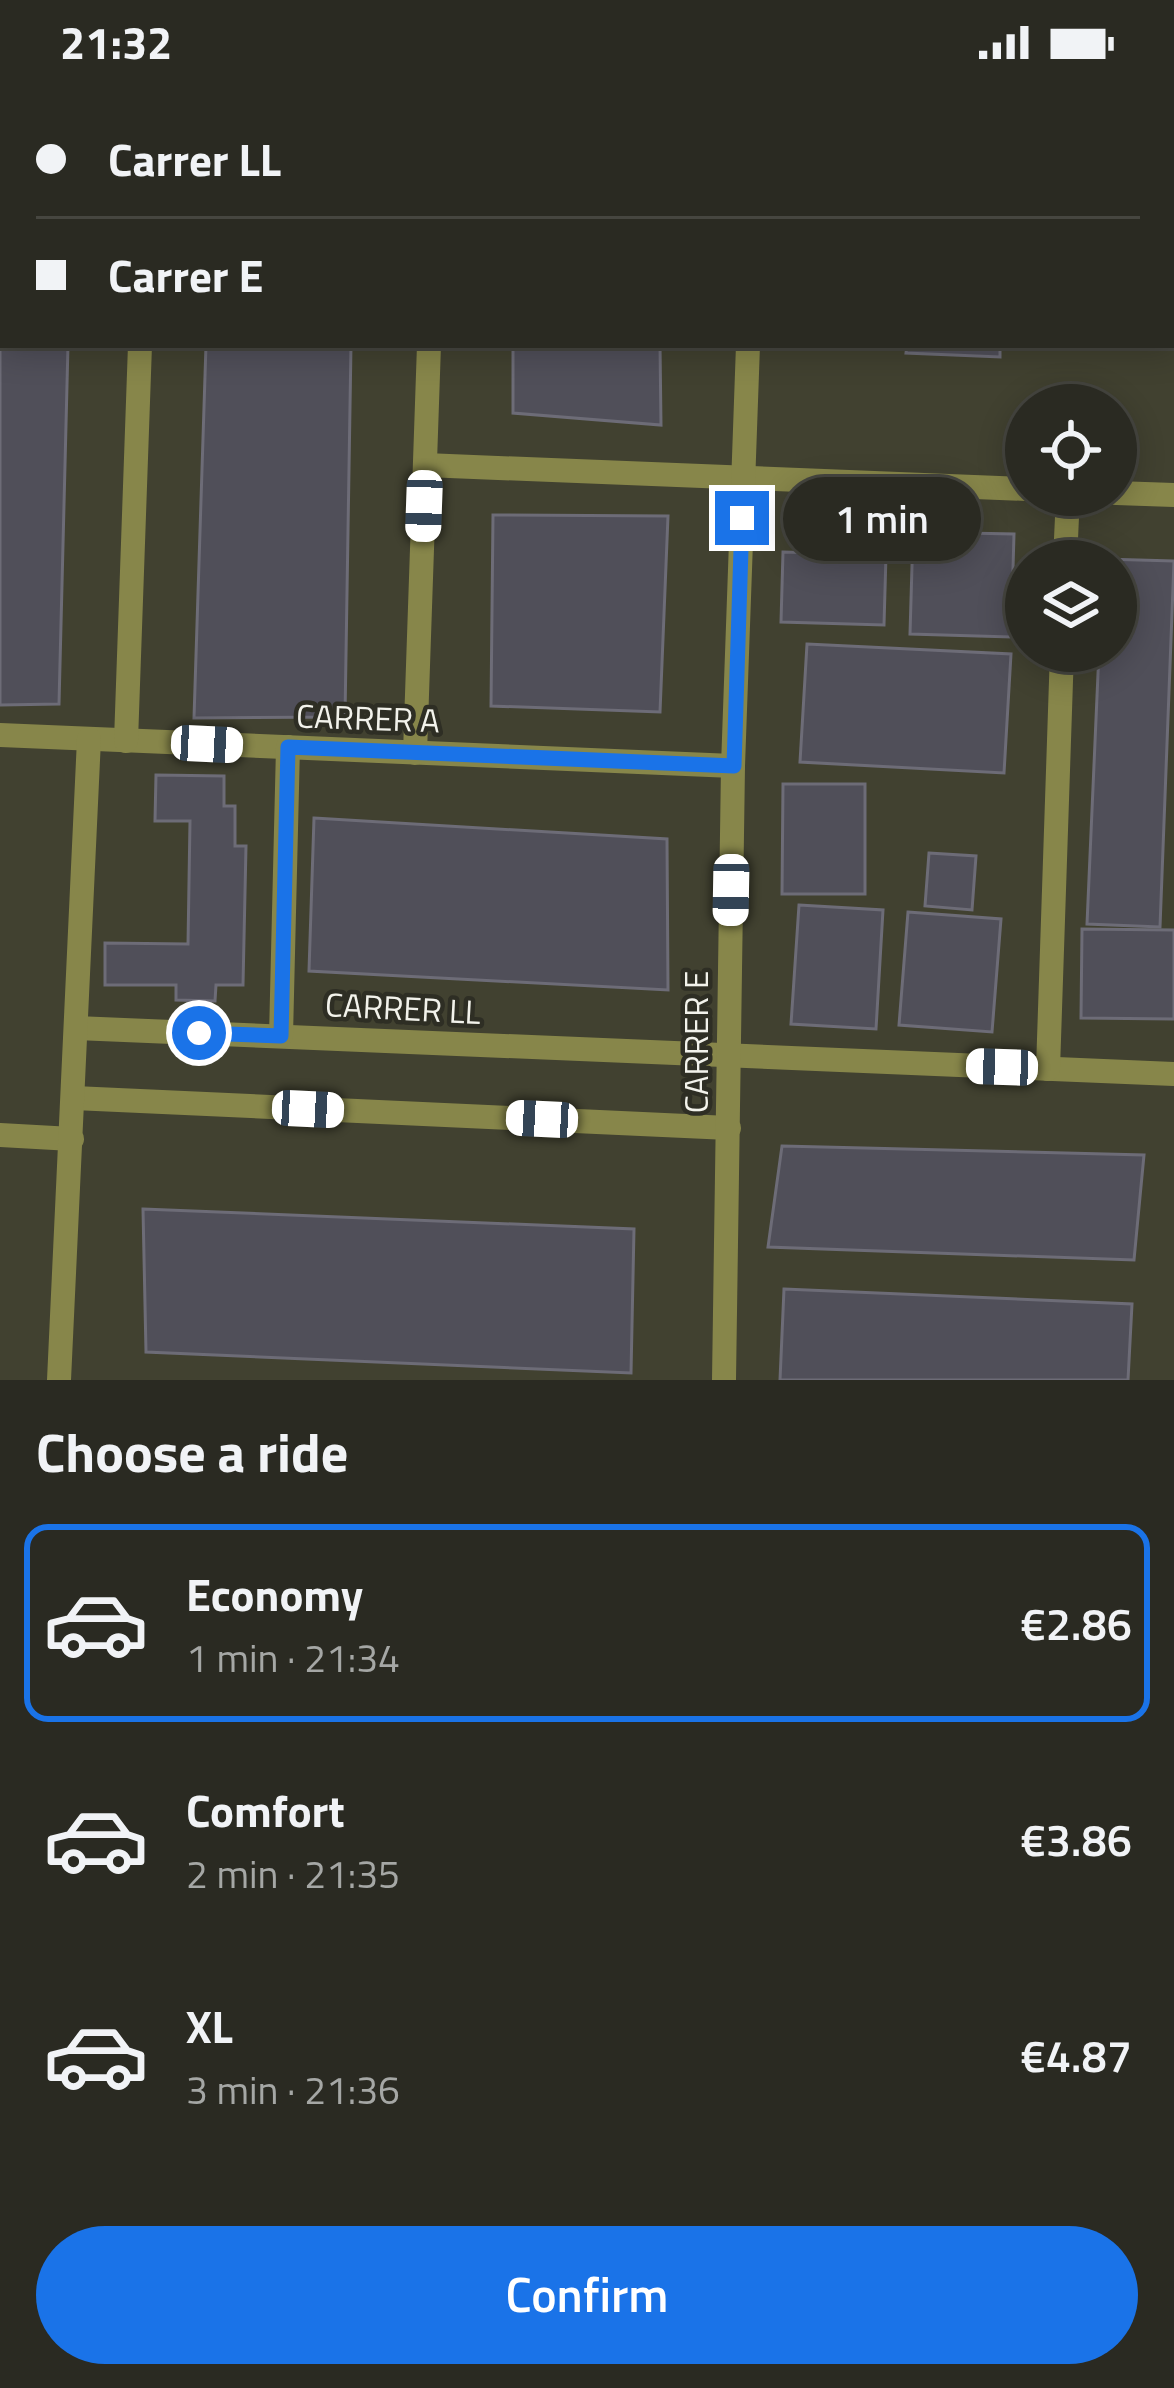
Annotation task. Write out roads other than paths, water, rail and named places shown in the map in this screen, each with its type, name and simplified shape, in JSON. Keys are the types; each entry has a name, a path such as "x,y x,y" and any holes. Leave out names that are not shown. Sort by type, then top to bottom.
{"lane":[{"path":"126,741 140,348"},
{"path":"415,753 429,348"},
{"name":"CARRER E","path":"724,1380 734,766 748,348"},
{"path":"425,465 1005,488"},
{"path":"1137,494 1174,495"},
{"path":"1048,1069 1061,672"},
{"name":"CARRER A","path":"0,735 734,766"},
{"path":"59,1380 89,739"},
{"path":"281,1036 288,747"},
{"name":"CARRER LL","path":"76,1028 1174,1074"},
{"path":"74,1098 729,1128"},
{"path":"0,1135 71,1139"}]}
